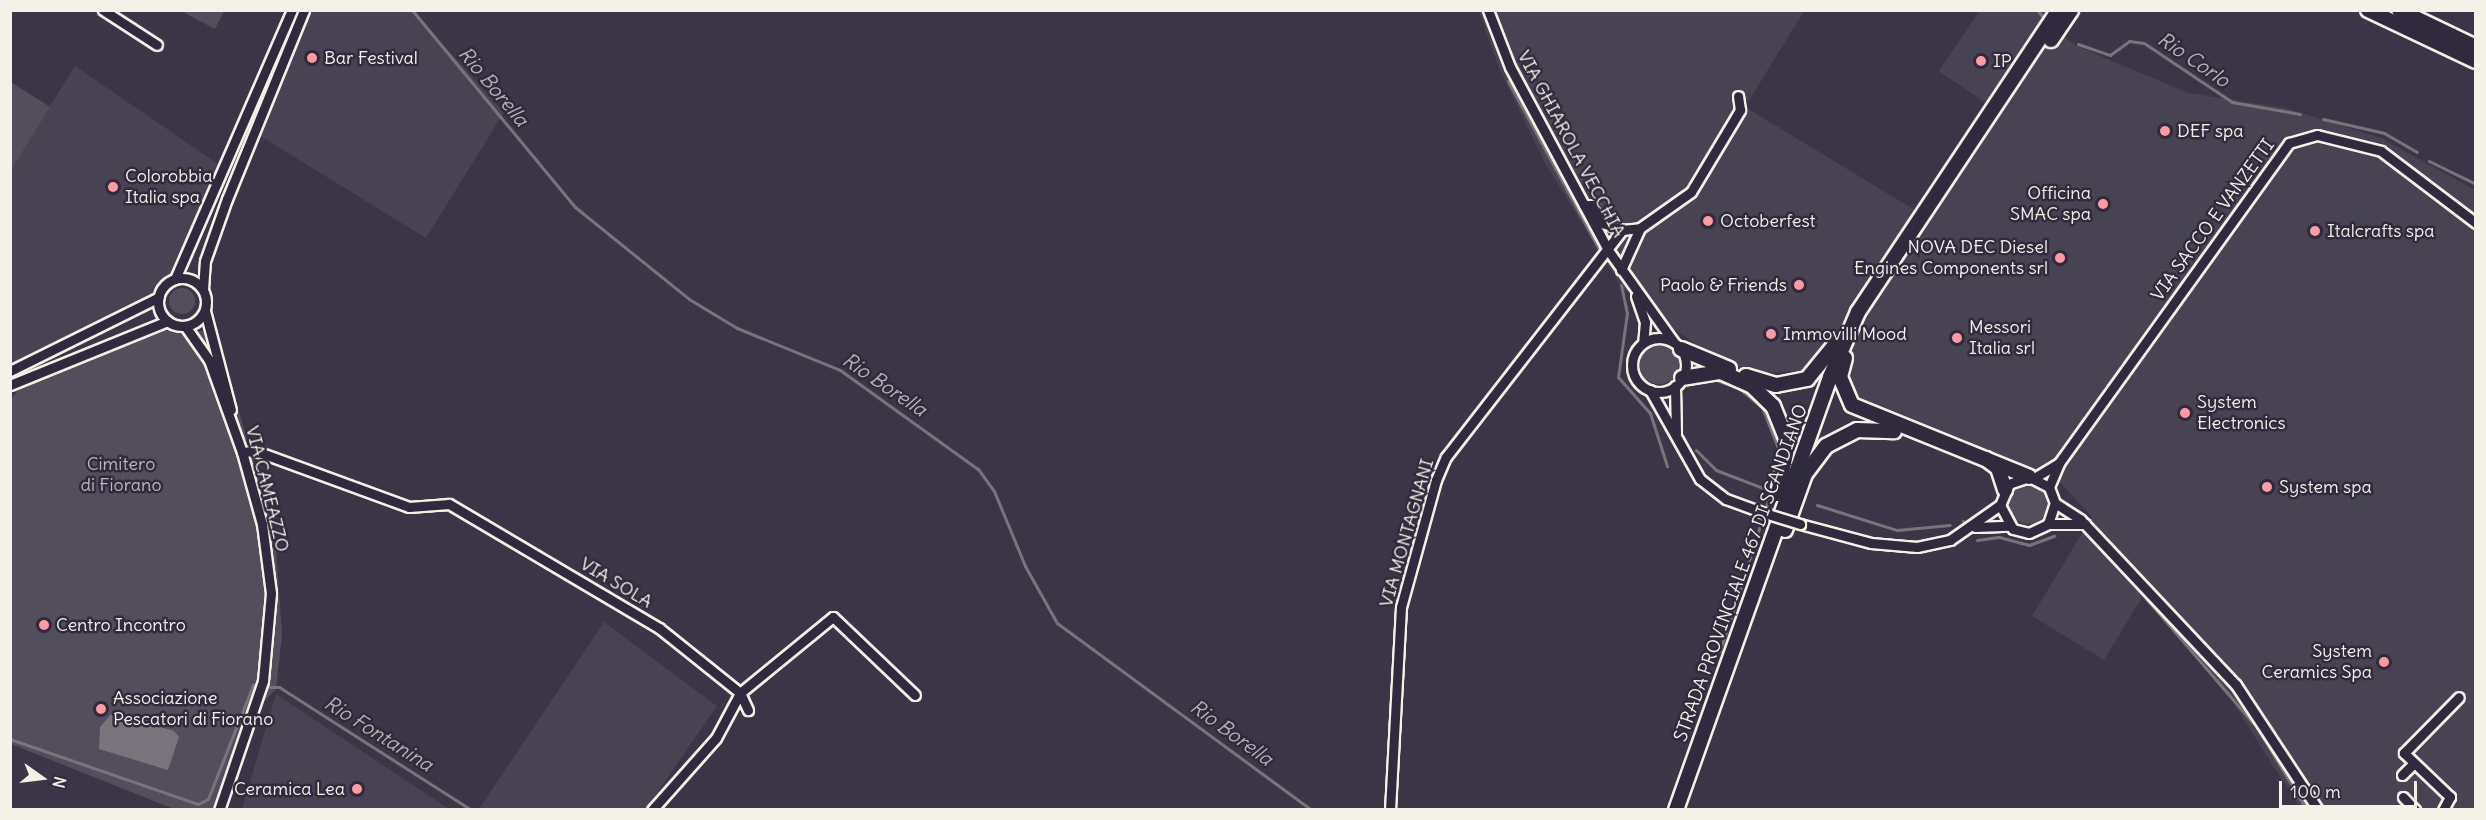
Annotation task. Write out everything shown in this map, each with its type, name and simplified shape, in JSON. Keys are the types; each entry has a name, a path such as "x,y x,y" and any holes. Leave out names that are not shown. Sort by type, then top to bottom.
{"highway":[{"name":"STRADA PROVINCIALE 467 DI SCANDIANO","path":"1676,810 1841,349 1896,256 2059,10"},
{"name":"STRADA PROVINCIALE 467 DI SCANDIANO","path":"1896,256 2071,10"},
{"path":"2368,10 2475,61"},
{"path":"2399,10 2475,47"},
{"path":"1677,345 1758,381 1784,385 1807,379 1822,368 1855,307 1896,256"},
{"path":"1896,256 1857,333 1840,377 1852,405 1914,435 1982,457 2032,478"},
{"path":"1679,382 1721,372 1746,382 1773,406 1788,443 1785,472 1743,620"},
{"path":"1743,620 1805,474 1826,446 1857,430 1914,435"},
{"path":"1982,457 1998,468 2004,490"}],"street":[{"path":"103,10 157,45"},
{"path":"10,371 159,297 175,279 292,10"},
{"path":"10,385 168,321 185,326 205,310 203,289 206,261 227,199 304,10"},
{"name":"VIA GHIAROLA VECCHIA","path":"1488,10 1510,67 1608,250 1677,345 1679,382 1677,438"},
{"path":"1622,270 1627,247 1640,228 1691,192 1740,110 1738,96"},
{"name":"VIA SACCO E VANZETTI","path":"2049,488 2059,463 2277,158 2300,136 2333,138 2382,151 2475,223"},
{"path":"1584,205 1593,205 1603,223 1622,230 1640,228"},
{"name":"VIA MONTAGNANI","path":"1390,810 1401,607 1436,480 1446,457 1622,230"},
{"path":"1608,250 1627,247"},
{"path":"175,279 191,279 203,289"},
{"name":"VIA GHIAROLA VECCHIA","path":"1634,288 1645,322 1643,343 1632,368 1650,390 1700,479 1726,499 1800,524 1904,547 1950,540 1975,527 2000,505"},
{"path":"159,297 168,321"},
{"name":"VIA CAMEAZZO","path":"205,310 265,540 269,631 258,699 219,810"},
{"name":"VIA CAMEAZZO","path":"185,326 209,360 233,421"},
{"path":"1643,343 1658,338 1677,345"},
{"path":"1650,390 1679,382"},
{"name":"VIA SOLA","path":"242,452 256,451 409,507 449,504 659,628 740,693"},
{"name":"VIA SACCO E VANZETTI","path":"2032,478 2059,463"},
{"path":"2009,526 2000,505 2004,490 2032,478 2049,488 2055,502 2085,525 2236,686 2318,810"},
{"path":"2048,524 2055,502"},
{"name":"VIA GHIAROLA VECCHIA","path":"1975,527 2009,526 2029,533 2048,524 2085,525"},
{"path":"652,810 716,738 740,693 833,617 915,695"},
{"path":"740,693 748,710"},
{"path":"2444,810 2450,797 2404,753 2459,697"},
{"path":"2402,775 2415,763"},
{"path":"2403,797 2415,810"}],"shaded area":[{"path":"300,10 413,11 504,112 426,238 262,137 256,114"},
{"path":"1980,10 2061,11 2050,27 2077,46 2188,93 2285,108 2381,138 2475,190 2475,809 2301,809 2223,687 2142,597 2104,660 2032,616 2092,517 2055,477 1852,394 1830,370 1754,373 1718,360 1673,328 1644,294 1624,291 1545,163 1499,68 1479,11 1804,11 1745,107 1923,215 1993,108 1939,71"},
{"path":"75,66 221,166 178,269 159,283 150,301 11,366 10,170"},
{"path":"604,622 717,706 646,809 479,809"},
{"path":"276,694 449,809 242,809"},
{"path":"112,713 174,731 179,737 168,770 99,749 100,727"}],"green space":[{"path":"181,11 224,11 215,29"},
{"path":"11,82 50,107 11,170"},
{"path":"182,288 191,292 195,301 191,310 182,314 173,310 169,301 173,292"},
{"name":"Cimitero di Fiorano","path":"158,328 174,333 215,330 275,535 282,634 276,689 255,711 221,809 174,809 11,744 10,401 17,391 63,367"},
{"path":"1659,344 1667,345 1673,350 1678,356 1678,372 1673,378 1667,383 1659,384 1651,383 1645,378 1640,372 1639,364 1640,356 1645,350 1651,345"},
{"path":"2028,484 2036,485 2042,490 2047,496 2047,512 2042,518 2036,523 2028,524 2020,523 2014,518 2009,512 2008,504 2009,496 2014,490 2020,485"}],"waterway":[{"name":"Rio Borella","path":"412,10 575,207 689,299 737,328 840,370 978,469 994,491 1025,566 1057,623 1312,810"},
{"name":"Rio Corlo","path":"2037,10 2045,19"},
{"name":"Rio Corlo","path":"2078,44 2110,55 2129,41 2144,43 2232,102 2300,114"},
{"path":"1508,81 1601,253"},
{"name":"Rio Corlo","path":"2323,119 2384,133 2417,152"},
{"name":"Rio Corlo","path":"2429,161 2476,184"},
{"path":"1621,285 1627,313 1618,377 1650,413 1667,466"},
{"path":"1713,379 1739,388 1762,407 1780,453"},
{"path":"1696,450 1716,470 1771,491"},
{"path":"1720,651 1773,485"},
{"path":"1817,505 1897,530 1950,525"},
{"path":"1977,540 1999,537 2029,545 2054,536"},
{"path":"2145,597 2253,723"},
{"name":"Rio Fontanina","path":"10,739 198,804 208,799 253,685"},
{"name":"Rio Fontanina","path":"270,687 279,687 471,810"},
{"path":"2259,731 2307,810"}],"place":[{"name":"Bar Festival","path":"312,58"},
{"name":"IP","path":"1981,61"},
{"name":"DEF spa","path":"2165,131"},
{"name":"Colorobbia Italia spa","path":"113,187"},
{"name":"Officina SMAC spa","path":"2103,204"},
{"name":"Octoberfest","path":"1708,221"},
{"name":"Italcrafts spa","path":"2315,231"},
{"name":"NOVA DEC Diesel Engines Components srl","path":"2060,258"},
{"name":"Paolo & Friends","path":"1799,285"},
{"name":"Immovilli Mood","path":"1771,334"},
{"name":"Messori Italia srl","path":"1957,338"},
{"name":"System Electronics","path":"2185,413"},
{"name":"System spa","path":"2267,487"},
{"name":"Centro Incontro","path":"44,625"},
{"name":"System Ceramics Spa","path":"2384,662"},
{"name":"Associazione Pescatori di Fiorano","path":"101,709"},
{"name":"Ceramica Lea","path":"357,789"}]}
